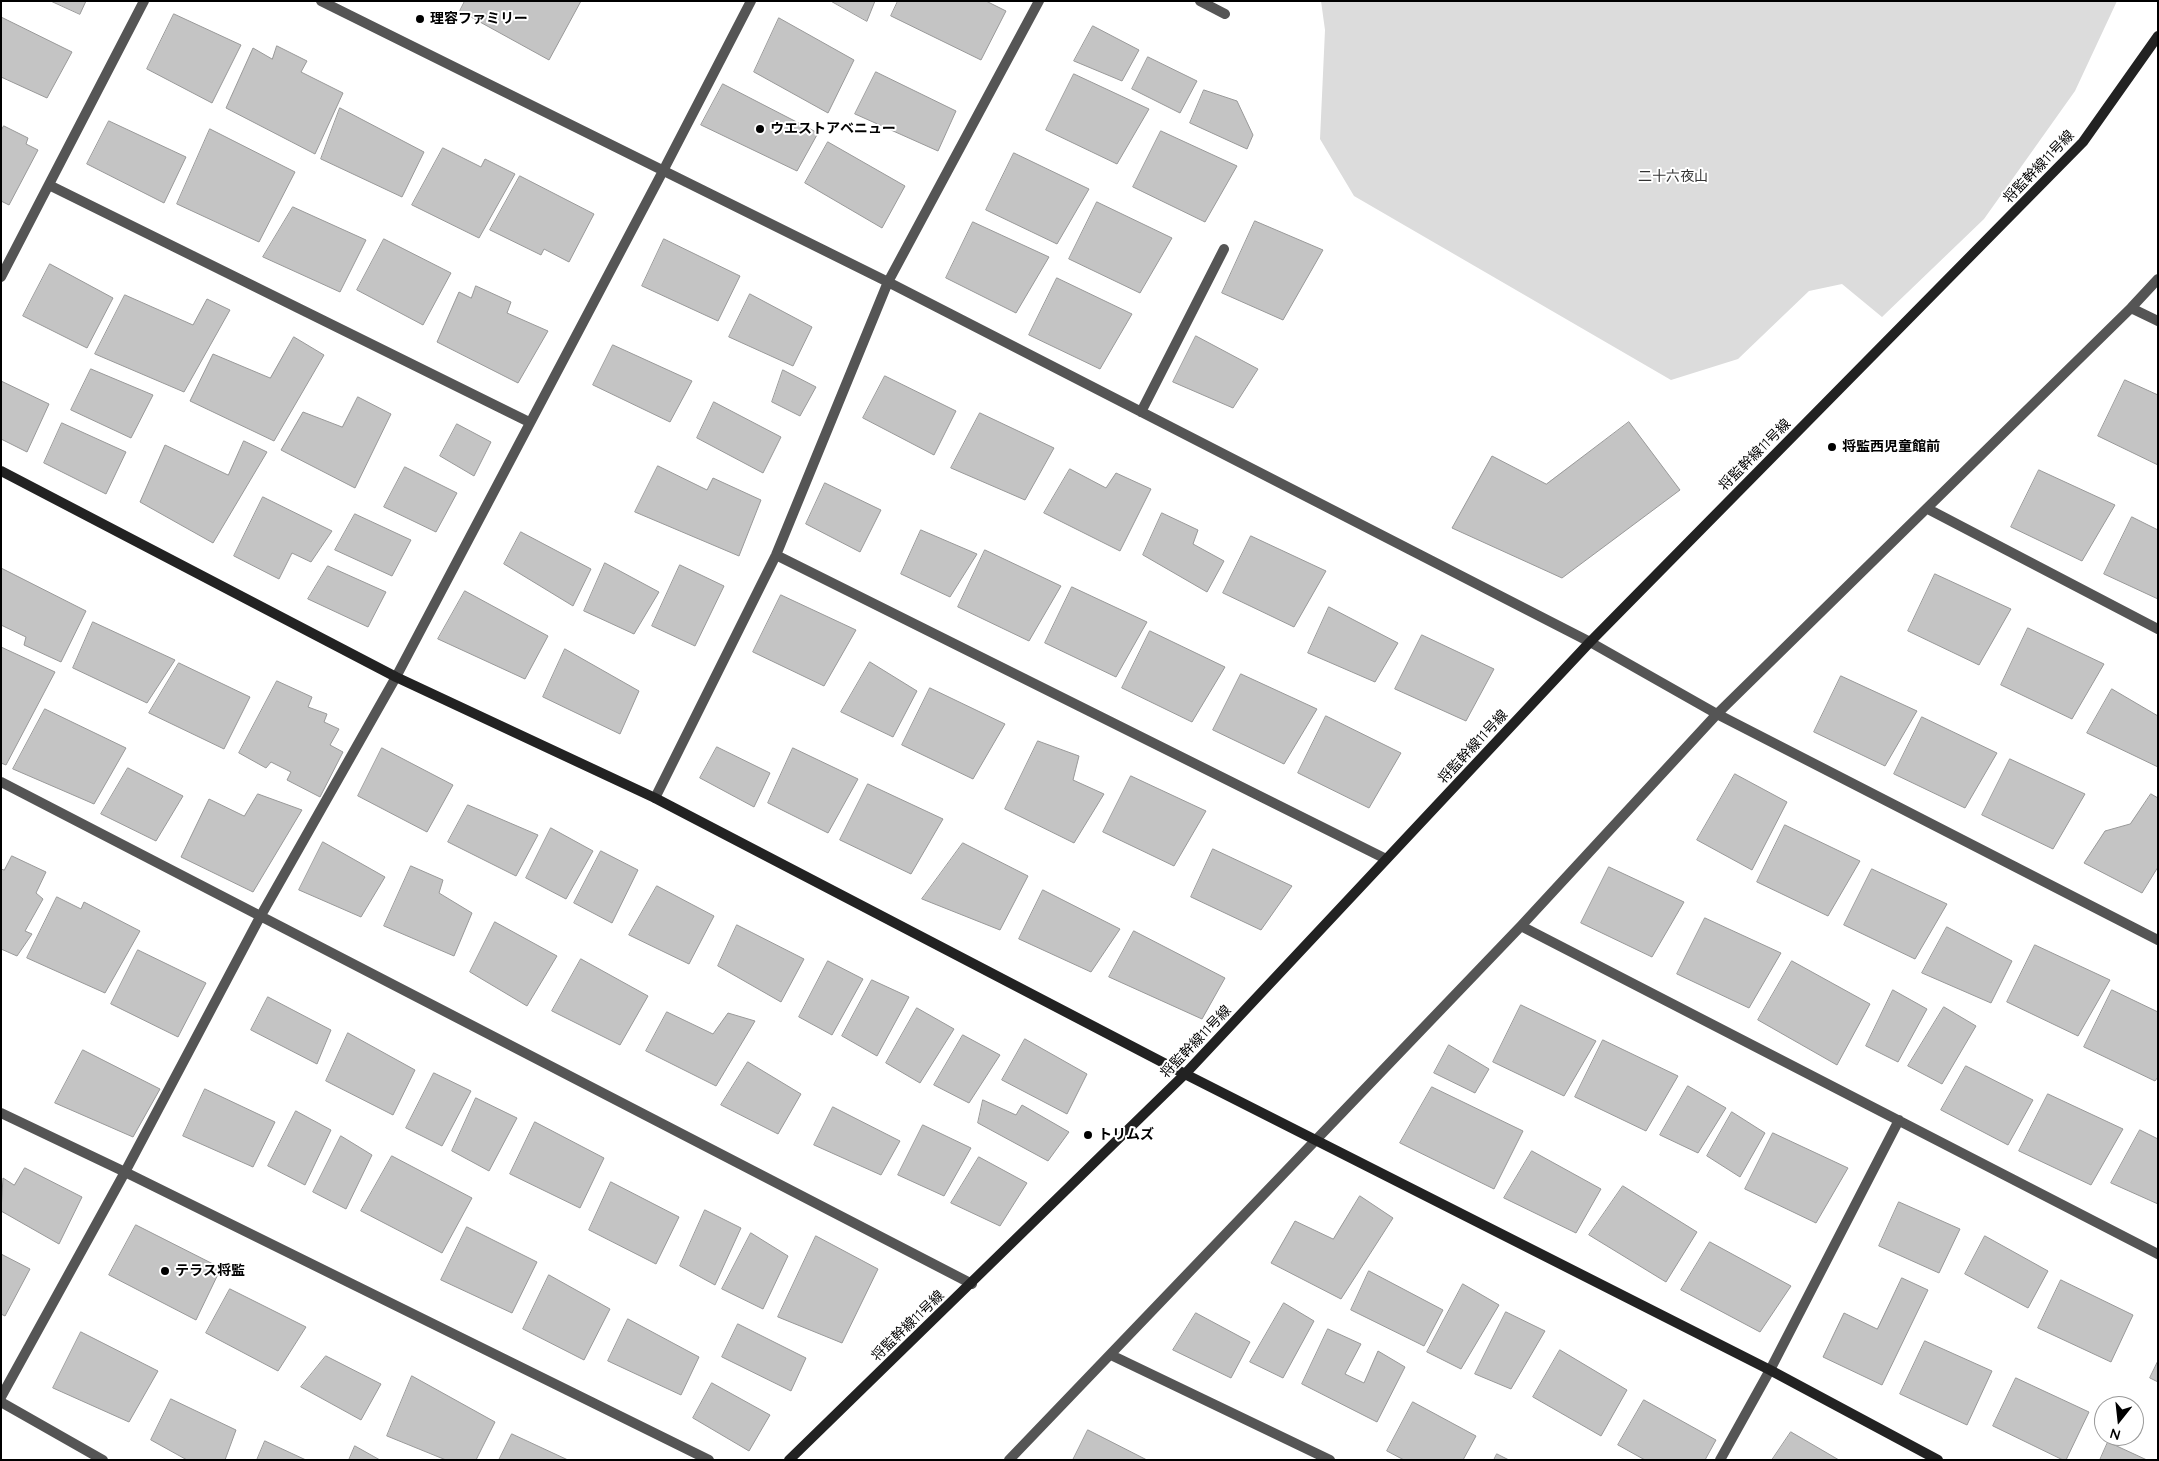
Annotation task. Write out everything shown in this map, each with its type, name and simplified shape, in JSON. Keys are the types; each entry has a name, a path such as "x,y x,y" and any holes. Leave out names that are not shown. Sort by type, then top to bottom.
{"street":[{"path":"1,277 144,1"},
{"path":"320,1 888,282 1590,642 1717,714 2158,940"},
{"path":"1,1397 125,1172 260,917 396,677 751,1"},
{"path":"655,798 776,554 888,282 1039,1"},
{"path":"1200,1 1226,14"},
{"name":"将監幹線11号線","path":"789,1460 972,1284 1185,1074 1590,642 2083,142 2158,36"},
{"path":"49,185 529,422"},
{"path":"1141,412 1224,248"},
{"path":"1009,1460 1520,926 1717,714 1928,509 2158,279"},
{"path":"2131,308 2158,321"},
{"path":"1,471 396,677 655,798 1185,1074 1317,1139 1770,1370 1938,1460"},
{"path":"1928,509 2158,629"},
{"path":"776,554 1386,859"},
{"path":"1,782 972,1284"},
{"path":"1520,926 2158,1254"},
{"path":"1,1113 125,1172 709,1460"},
{"path":"1720,1460 1770,1370 1899,1120"},
{"path":"1110,1355 1330,1460"},
{"path":"1,1402 103,1460"}],"green space":[{"name":"二十六夜山","path":"1321,1 2117,1 2075,91 1984,219 1882,317 1842,284 1809,291 1738,359 1671,380 1354,196 1320,139 1325,30"}],"building":[{"path":"51,1 86,1 80,14"},
{"path":"465,1 581,1 549,60 460,11"},
{"path":"831,1 875,1 867,21"},
{"path":"898,1 986,1 1006,11 981,60 891,16"},
{"path":"174,14 241,45 212,103 147,69"},
{"path":"1,17 72,52 47,98 1,77"},
{"path":"779,18 854,60 828,113 754,72"},
{"path":"1093,26 1139,50 1122,81 1074,61"},
{"path":"277,46 307,61 301,72 343,93 315,154 226,108 253,48 272,59"},
{"path":"1148,57 1197,81 1180,113 1132,89"},
{"path":"876,72 956,111 938,151 855,114"},
{"path":"1074,74 1149,109 1117,164 1046,130"},
{"name":"ウエストアベニュー","path":"723,84 818,133 797,171 701,125"},
{"path":"1204,90 1237,101 1253,135 1247,149 1190,123"},
{"path":"340,108 424,152 402,197 321,159"},
{"path":"109,121 186,157 164,203 87,164"},
{"path":"4,126 28,138 26,144 38,150 9,205 1,201 1,131"},
{"path":"210,129 295,172 259,242 177,204"},
{"path":"1161,131 1237,166 1205,222 1133,187"},
{"path":"828,142 905,186 882,228 805,183"},
{"path":"443,148 481,167 485,159 515,174 479,238 412,205"},
{"path":"1014,153 1089,189 1057,244 986,210"},
{"path":"520,176 594,214 569,262 544,249 541,255 490,230"},
{"path":"1097,202 1172,238 1140,293 1069,259"},
{"path":"293,207 366,240 340,292 263,257"},
{"path":"1255,221 1323,250 1283,320 1222,293"},
{"path":"973,222 1049,257 1016,313 946,278"},
{"path":"384,239 451,273 423,325 357,290"},
{"path":"664,239 740,276 718,321 642,286"},
{"path":"50,264 113,298 87,348 23,316"},
{"path":"1057,278 1132,314 1100,369 1029,335"},
{"path":"476,286 511,302 507,313 548,331 518,383 437,342 459,292 471,298"},
{"path":"750,294 812,327 793,366 729,337"},
{"path":"125,295 193,325 207,299 230,310 184,392 95,354"},
{"path":"1196,336 1258,369 1233,408 1173,382"},
{"path":"294,337 324,355 274,441 190,401 213,354 270,378"},
{"path":"613,345 692,381 670,422 593,385"},
{"path":"91,369 153,395 131,438 71,410"},
{"path":"783,370 816,387 800,416 772,402"},
{"path":"885,376 956,411 934,455 863,418"},
{"path":"2125,380 2158,395 2158,465 2098,436"},
{"path":"1,381 49,404 27,452 1,439"},
{"path":"358,397 391,414 355,488 281,450 303,412 342,427"},
{"path":"714,402 781,437 763,473 697,438"},
{"path":"980,413 1054,448 1025,500 951,468"},
{"path":"1629,422 1680,490 1562,578 1452,528 1492,456 1546,484"},
{"path":"62,423 126,452 106,494 44,463"},
{"path":"457,424 491,442 474,476 440,456"},
{"path":"244,441 267,452 213,543 140,502 165,445 228,475"},
{"path":"658,466 707,490 713,478 761,500 739,556 635,512"},
{"path":"405,467 457,493 436,532 384,507"},
{"path":"1070,469 1106,488 1116,473 1151,489 1120,551 1044,513"},
{"path":"2039,470 2115,505 2082,561 2011,527"},
{"path":"825,483 881,510 860,552 806,524"},
{"path":"263,497 332,531 311,562 292,553 279,579 234,556"},
{"path":"1162,513 1198,530 1193,544 1224,561 1207,592 1143,555"},
{"path":"355,514 411,540 392,576 335,550"},
{"path":"2132,517 2158,530 2158,599 2104,574"},
{"path":"921,530 977,554 950,597 901,574"},
{"path":"521,532 591,569 573,606 504,564"},
{"path":"1251,536 1326,571 1294,627 1223,593"},
{"path":"985,550 1061,586 1029,641 958,607"},
{"path":"605,563 659,592 634,634 584,611"},
{"path":"680,565 724,586 695,646 652,626"},
{"path":"328,566 386,592 368,627 308,599"},
{"path":"1,568 86,611 61,662 24,645 26,637 1,625"},
{"path":"1935,574 2011,609 1979,665 1908,631"},
{"path":"1072,587 1147,622 1116,677 1045,643"},
{"path":"465,591 548,636 525,679 438,639"},
{"path":"781,595 856,630 824,686 753,652"},
{"path":"1329,607 1398,643 1375,682 1308,653"},
{"path":"93,622 175,660 147,703 73,668"},
{"path":"2028,628 2104,664 2072,719 2001,685"},
{"path":"1150,631 1225,667 1192,722 1122,688"},
{"path":"1422,635 1494,669 1466,721 1395,689"},
{"path":"1,647 55,672 6,765 1,763"},
{"path":"565,649 639,691 620,734 543,697"},
{"path":"870,662 917,691 893,737 841,712"},
{"path":"179,663 250,697 224,749 149,713"},
{"path":"1241,674 1317,709 1284,764 1213,730"},
{"path":"1841,676 1917,711 1885,766 1814,732"},
{"path":"277,681 312,697 308,707 327,714 324,722 339,729 330,745 343,752 320,797 287,780 291,772 271,762 266,768 239,753"},
{"path":"930,688 1005,724 973,779 902,745"},
{"path":"2112,689 2158,716 2158,767 2087,733"},
{"path":"45,709 126,748 94,804 13,769"},
{"path":"1326,716 1401,753 1369,808 1298,773"},
{"path":"1922,717 1997,753 1965,808 1894,774"},
{"path":"1038,741 1079,756 1073,780 1104,794 1074,843 1005,809"},
{"path":"717,747 770,773 754,807 700,778"},
{"path":"382,748 453,785 427,832 358,796"},
{"path":"793,748 858,779 828,833 768,803"},
{"path":"2010,759 2085,794 2053,849 1982,815"},
{"path":"128,768 183,796 156,841 101,814"},
{"path":"1735,774 1787,802 1752,870 1697,840"},
{"path":"1131,776 1206,811 1174,866 1103,832"},
{"path":"868,784 943,819 911,874 840,840"},
{"path":"258,794 302,810 253,892 181,857 209,799 244,816"},
{"path":"2151,794 2158,798 2158,867 2142,893 2084,863 2105,831 2130,824"},
{"path":"468,805 538,835 516,876 448,842"},
{"path":"1785,825 1860,861 1828,916 1757,882"},
{"path":"551,828 593,851 566,899 526,878"},
{"path":"323,842 385,877 361,917 299,890"},
{"path":"963,843 1028,876 1000,930 922,899"},
{"path":"1213,849 1292,886 1261,930 1191,897"},
{"path":"601,851 638,870 612,923 574,903"},
{"path":"12,856 46,872 36,893 43,899 25,931 32,934 17,956 1,949 1,869 4,870"},
{"path":"411,866 443,880 439,893 472,913 454,956 384,926"},
{"path":"1609,867 1684,902 1652,957 1581,923"},
{"path":"1872,869 1947,904 1915,959 1844,925"},
{"path":"657,886 714,916 689,964 629,935"},
{"path":"1043,890 1120,929 1091,972 1019,939"},
{"path":"57,897 81,909 84,902 140,931 105,993 27,958"},
{"path":"1705,918 1781,953 1749,1008 1677,974"},
{"path":"495,922 557,956 527,1006 470,972"},
{"path":"737,925 804,959 781,1002 718,966"},
{"path":"1947,927 2012,961 1991,1003 1922,973"},
{"path":"1134,931 1225,978 1202,1019 1109,977"},
{"path":"2035,945 2110,980 2078,1036 2007,1002"},
{"path":"138,950 206,983 178,1037 111,1004"},
{"path":"581,959 648,996 620,1045 552,1011"},
{"path":"828,961 863,979 832,1035 799,1017"},
{"path":"1792,961 1870,1004 1837,1065 1758,1020"},
{"path":"872,980 909,997 877,1056 842,1036"},
{"path":"1893,990 1927,1009 1898,1062 1866,1046"},
{"path":"2112,990 2158,1012 2158,1077 2155,1081 2084,1047"},
{"path":"268,997 331,1030 317,1064 251,1030"},
{"path":"1521,1005 1596,1041 1564,1096 1493,1062"},
{"path":"1944,1007 1976,1026 1942,1084 1908,1066"},
{"path":"917,1008 954,1029 920,1083 886,1063"},
{"path":"667,1012 713,1034 728,1013 755,1021 716,1086 646,1051"},
{"path":"348,1033 415,1070 393,1115 326,1081"},
{"path":"963,1035 1000,1055 969,1103 934,1085"},
{"path":"1025,1039 1087,1074 1067,1114 1002,1080"},
{"path":"1603,1040 1678,1076 1646,1131 1575,1097"},
{"path":"1449,1045 1489,1069 1475,1093 1434,1073"},
{"path":"83,1050 160,1089 133,1137 55,1103"},
{"path":"748,1062 801,1094 778,1134 721,1105"},
{"path":"1966,1066 2033,1100 2008,1145 1941,1110"},
{"path":"434,1073 471,1091 442,1146 406,1128"},
{"path":"1688,1086 1726,1108 1698,1153 1660,1135"},
{"path":"1432,1087 1523,1131 1494,1189 1400,1143"},
{"path":"205,1089 275,1122 253,1167 183,1136"},
{"path":"2048,1094 2123,1129 2091,1185 2019,1151"},
{"path":"476,1098 517,1118 489,1171 452,1151"},
{"path":"983,1100 1016,1115 1022,1105 1069,1132 1048,1161 978,1123"},
{"path":"833,1107 900,1141 881,1175 814,1145"},
{"path":"296,1111 331,1130 305,1185 268,1166"},
{"path":"1732,1112 1765,1133 1740,1177 1707,1156"},
{"path":"535,1122 604,1158 580,1208 510,1174"},
{"path":"923,1125 971,1148 944,1196 898,1175"},
{"path":"2140,1130 2158,1139 2158,1204 2111,1183"},
{"path":"1773,1133 1848,1168 1816,1223 1745,1189"},
{"path":"341,1136 372,1155 346,1209 313,1192"},
{"path":"1532,1151 1601,1189 1576,1233 1504,1198"},
{"path":"392,1156 472,1198 442,1253 361,1211"},
{"path":"979,1157 1027,1183 1000,1226 951,1203"},
{"path":"25,1168 82,1197 59,1244 1,1211 3,1178 14,1185"},
{"path":"611,1182 679,1217 656,1264 589,1230"},
{"path":"1623,1186 1697,1232 1666,1282 1589,1235"},
{"path":"1360,1196 1393,1218 1341,1299 1271,1263 1295,1221 1333,1239"},
{"path":"1899,1202 1960,1229 1939,1273 1879,1246"},
{"path":"705,1210 741,1228 715,1285 680,1266"},
{"name":"テラス将監","path":"136,1225 221,1268 196,1320 109,1275"},
{"path":"467,1227 537,1262 512,1313 441,1280"},
{"path":"751,1233 788,1256 763,1309 722,1289"},
{"path":"816,1236 878,1269 842,1343 778,1317"},
{"path":"1985,1236 2048,1271 2028,1308 1965,1274"},
{"path":"1710,1242 1791,1286 1760,1332 1681,1290"},
{"path":"1,1254 30,1269 5,1316 1,1314"},
{"path":"1369,1271 1443,1310 1424,1346 1351,1310"},
{"path":"549,1275 610,1309 584,1360 523,1329"},
{"path":"1902,1278 1928,1290 1882,1385 1823,1357 1844,1313 1877,1329"},
{"path":"2061,1280 2133,1315 2111,1362 2038,1328"},
{"path":"1463,1284 1499,1305 1461,1369 1427,1352"},
{"path":"230,1289 306,1327 278,1371 206,1333"},
{"path":"1284,1303 1314,1321 1283,1378 1250,1362"},
{"path":"1506,1312 1545,1331 1511,1389 1475,1374"},
{"path":"1196,1313 1250,1342 1231,1378 1173,1350"},
{"path":"628,1319 699,1357 681,1395 608,1361"},
{"path":"738,1324 806,1358 791,1391 722,1357"},
{"path":"1328,1329 1361,1344 1345,1374 1364,1383 1378,1351 1405,1367 1377,1422 1302,1384"},
{"path":"81,1332 158,1371 129,1422 53,1388"},
{"path":"1925,1341 1992,1371 1967,1425 1900,1394"},
{"path":"1560,1350 1627,1390 1601,1436 1533,1397"},
{"path":"326,1356 381,1384 361,1420 301,1387"},
{"path":"2158,1361 2158,1382 2150,1378"},
{"path":"412,1376 495,1422 476,1460 446,1460 387,1436"},
{"path":"2016,1378 2089,1412 2066,1460 1993,1426"},
{"path":"712,1383 770,1415 749,1451 693,1418"},
{"path":"171,1399 236,1430 225,1460 187,1460 151,1440"},
{"path":"1644,1400 1716,1440 1705,1460 1645,1460 1618,1445"},
{"path":"1413,1402 1476,1436 1463,1460 1404,1460 1387,1451"},
{"path":"1088,1430 1147,1460 1073,1460"},
{"path":"1791,1432 1839,1460 1772,1460"},
{"path":"512,1434 568,1460 499,1460"},
{"path":"265,1441 306,1460 257,1460"},
{"path":"355,1446 380,1460 349,1460"},
{"path":"2106,1446 2117,1446 2147,1460 2100,1460"},
{"path":"1497,1454 1509,1460 1494,1460"}],"place":[{"name":"理容ファミリー","path":"420,19"},
{"name":"ウエストアベニュー","path":"760,129"},
{"name":"将監西児童館前","path":"1832,447"},
{"name":"トリムズ","path":"1088,1135"},
{"name":"テラス将監","path":"165,1271"}]}
